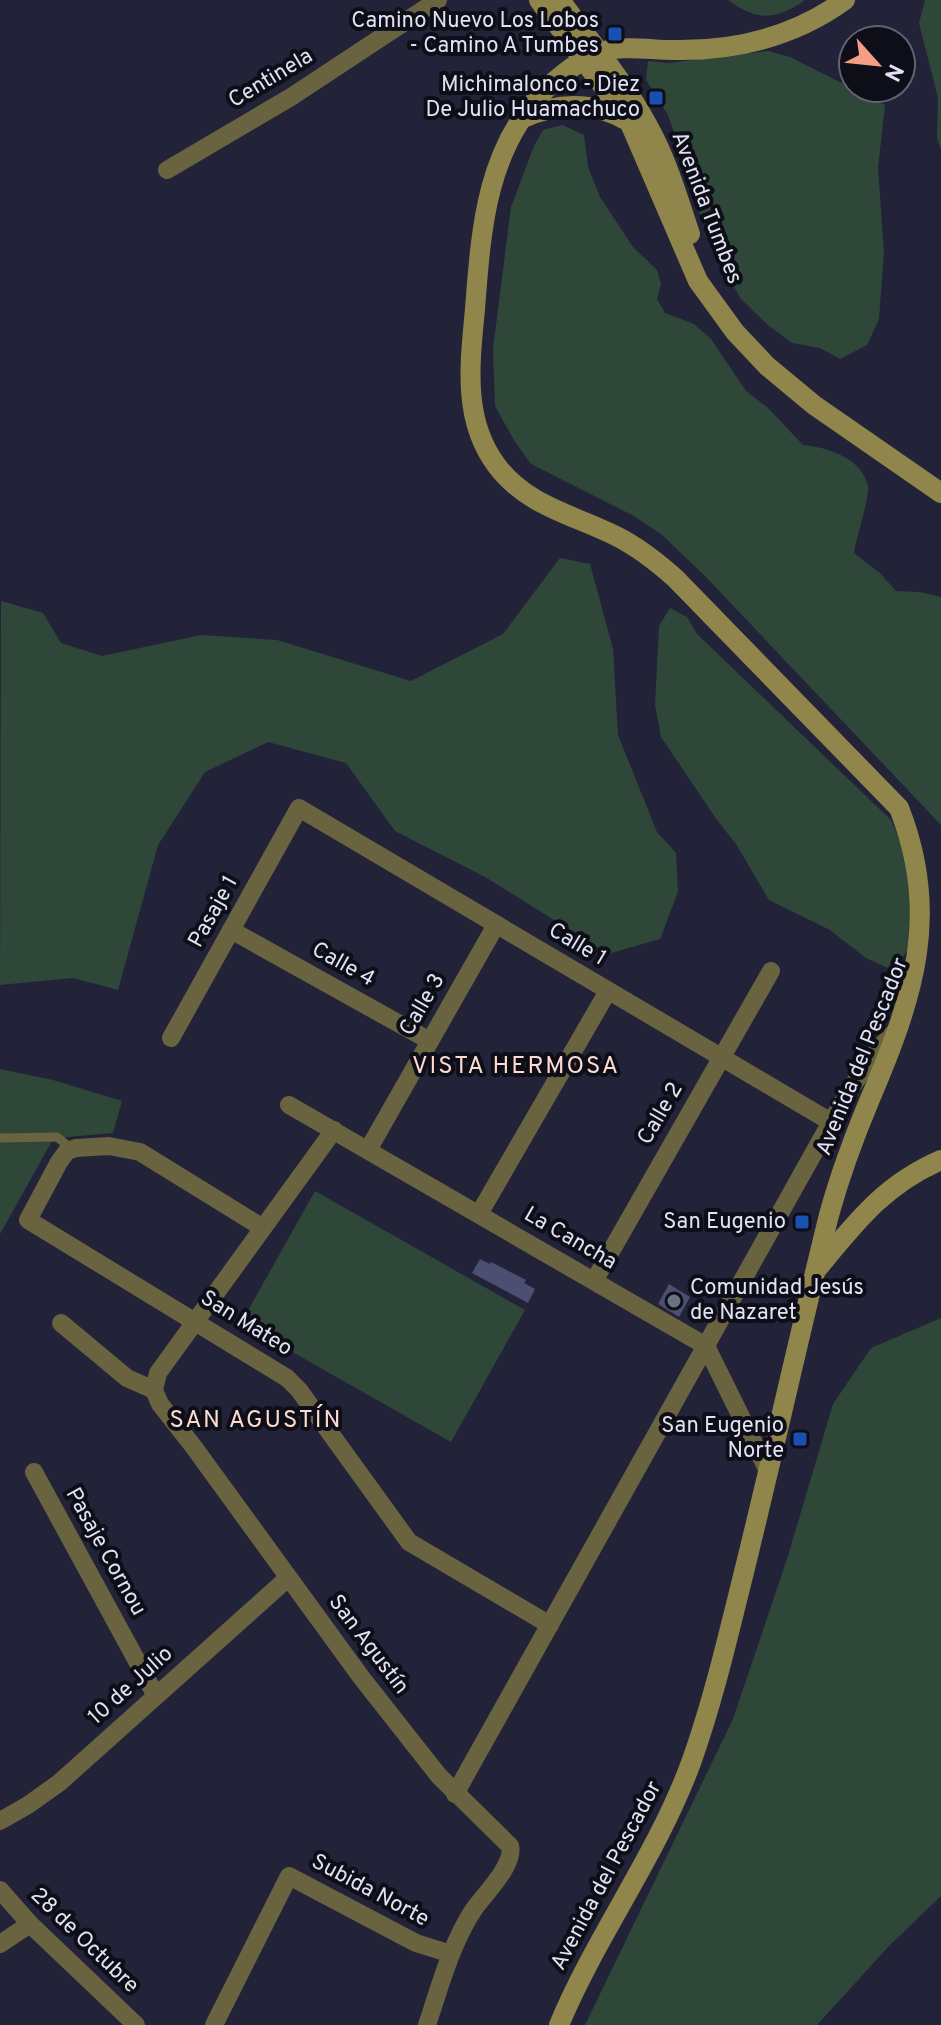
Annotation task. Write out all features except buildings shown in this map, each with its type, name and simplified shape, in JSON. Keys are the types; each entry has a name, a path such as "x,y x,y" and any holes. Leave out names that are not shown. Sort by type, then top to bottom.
{"main road":[{"name":"Avenida Tumbes","path":"539,0 638,109 658,145 705,276 723,316"},
{"name":"Avenida Tumbes","path":"560,0 629,121 692,268 723,316 750,350 784,381 941,493"},
{"path":"592,56 628,49 698,50 762,41 803,26 845,0"},
{"name":"Avenida del Pescador","path":"559,2025 590,1959 661,1832 691,1762 717,1680 839,1181 870,1099 905,1024 931,953 937,911 929,859 905,816 885,792 663,567 616,536 522,492 498,467 481,437 473,409 470,381 482,229 497,167 521,119 550,86 592,56"},
{"path":"521,119 548,109 580,105 607,110 629,121"},
{"path":"815,1271 886,1191 941,1160"}],"street":[{"name":"Centinela","path":"167,170 291,97 438,0"},
{"name":"Calle 1","path":"299,808 831,1122"},
{"name":"Pasaje 1","path":"171,1038 299,808"},
{"name":"Calle 3","path":"368,1150 496,925"},
{"name":"Calle 4","path":"231,930 430,1041"},
{"name":"Calle 2","path":"594,1281 771,971"},
{"path":"479,1214 608,991"},
{"path":"455,1794 831,1122 869,1060 883,1042 905,1024"},
{"name":"La Cancha","path":"289,1105 706,1346"},
{"path":"154,1390 158,1373 334,1130"},
{"path":"72,1149 109,1146 140,1152 263,1228"},
{"name":"San Mateo","path":"72,1149 59,1162 28,1220 294,1384 409,1542 550,1625"},
{"name":"San Agustín","path":"61,1323 127,1378 154,1390 160,1404 371,1689 455,1794 507,1843 512,1855 473,1911 451,1954 427,2025"},
{"path":"706,1346 768,1471"},
{"name":"Pasaje Cornou","path":"34,1472 156,1696"},
{"name":"10 de Julio","path":"0,1821 59,1783 288,1578"},
{"name":"Subida Norte","path":"214,2025 289,1876 416,1943 451,1954"},
{"name":"28 de Octubre","path":"0,1890 30,1924 136,2025"},
{"path":"0,1944 30,1924"}],"lane":[{"path":"0,1138 57,1137 72,1149"}],"green space":[{"path":"728,0 805,0 784,12 766,16 748,12"},
{"path":"925,0 941,0 941,149 937,139 938,98 919,23"},
{"path":"768,51 790,57 837,81 837,104 885,105 878,168 884,253 879,319 867,345 840,359 820,348 792,343 741,299 722,266 682,172 668,115 646,80 648,61 668,63"},
{"path":"562,125 584,135 588,167 600,197 633,247 657,270 661,284 657,299 665,313 694,324 711,339 746,391 767,407 803,445 842,456 859,468 868,491 854,553 880,573 896,591 941,597 941,825 705,576 661,534 632,515 531,464 495,406 493,349 511,207 543,130"},
{"path":"560,558 590,564 613,649 618,735 657,832 676,853 678,892 660,939 608,954 487,878 395,831 346,763 268,742 205,772 158,845 118,990 73,978 0,985 1,601 43,613 61,643 102,656 201,635 277,640 411,681 503,634"},
{"path":"670,608 687,617 697,634 891,820 906,853 913,907 913,944 892,970 866,958 830,930 769,900 736,844 661,737 655,705 659,626"},
{"path":"0,1069 53,1080 122,1101 113,1133 52,1141 0,1234"},
{"path":"315,1191 525,1310 451,1442 241,1323"},
{"path":"941,1318 941,1896 889,1946 817,2025 585,2025 733,1719 787,1559 833,1404 871,1348"}],"place":[{"name":"Camino Nuevo Los Lobos - Camino A Tumbes","path":"615,34"},
{"name":"Michimalonco - Diez De Julio Huamachuco","path":"656,98"},
{"name":"San Eugenio","path":"802,1222"},
{"name":"Comunidad Jesús de Nazaret","path":"674,1301"},
{"name":"San Eugenio Norte","path":"800,1439"}],"district":[{"name":"VISTA HERMOSA","path":"516,1067"},
{"name":"SAN AGUSTÍN","path":"256,1421"}]}
